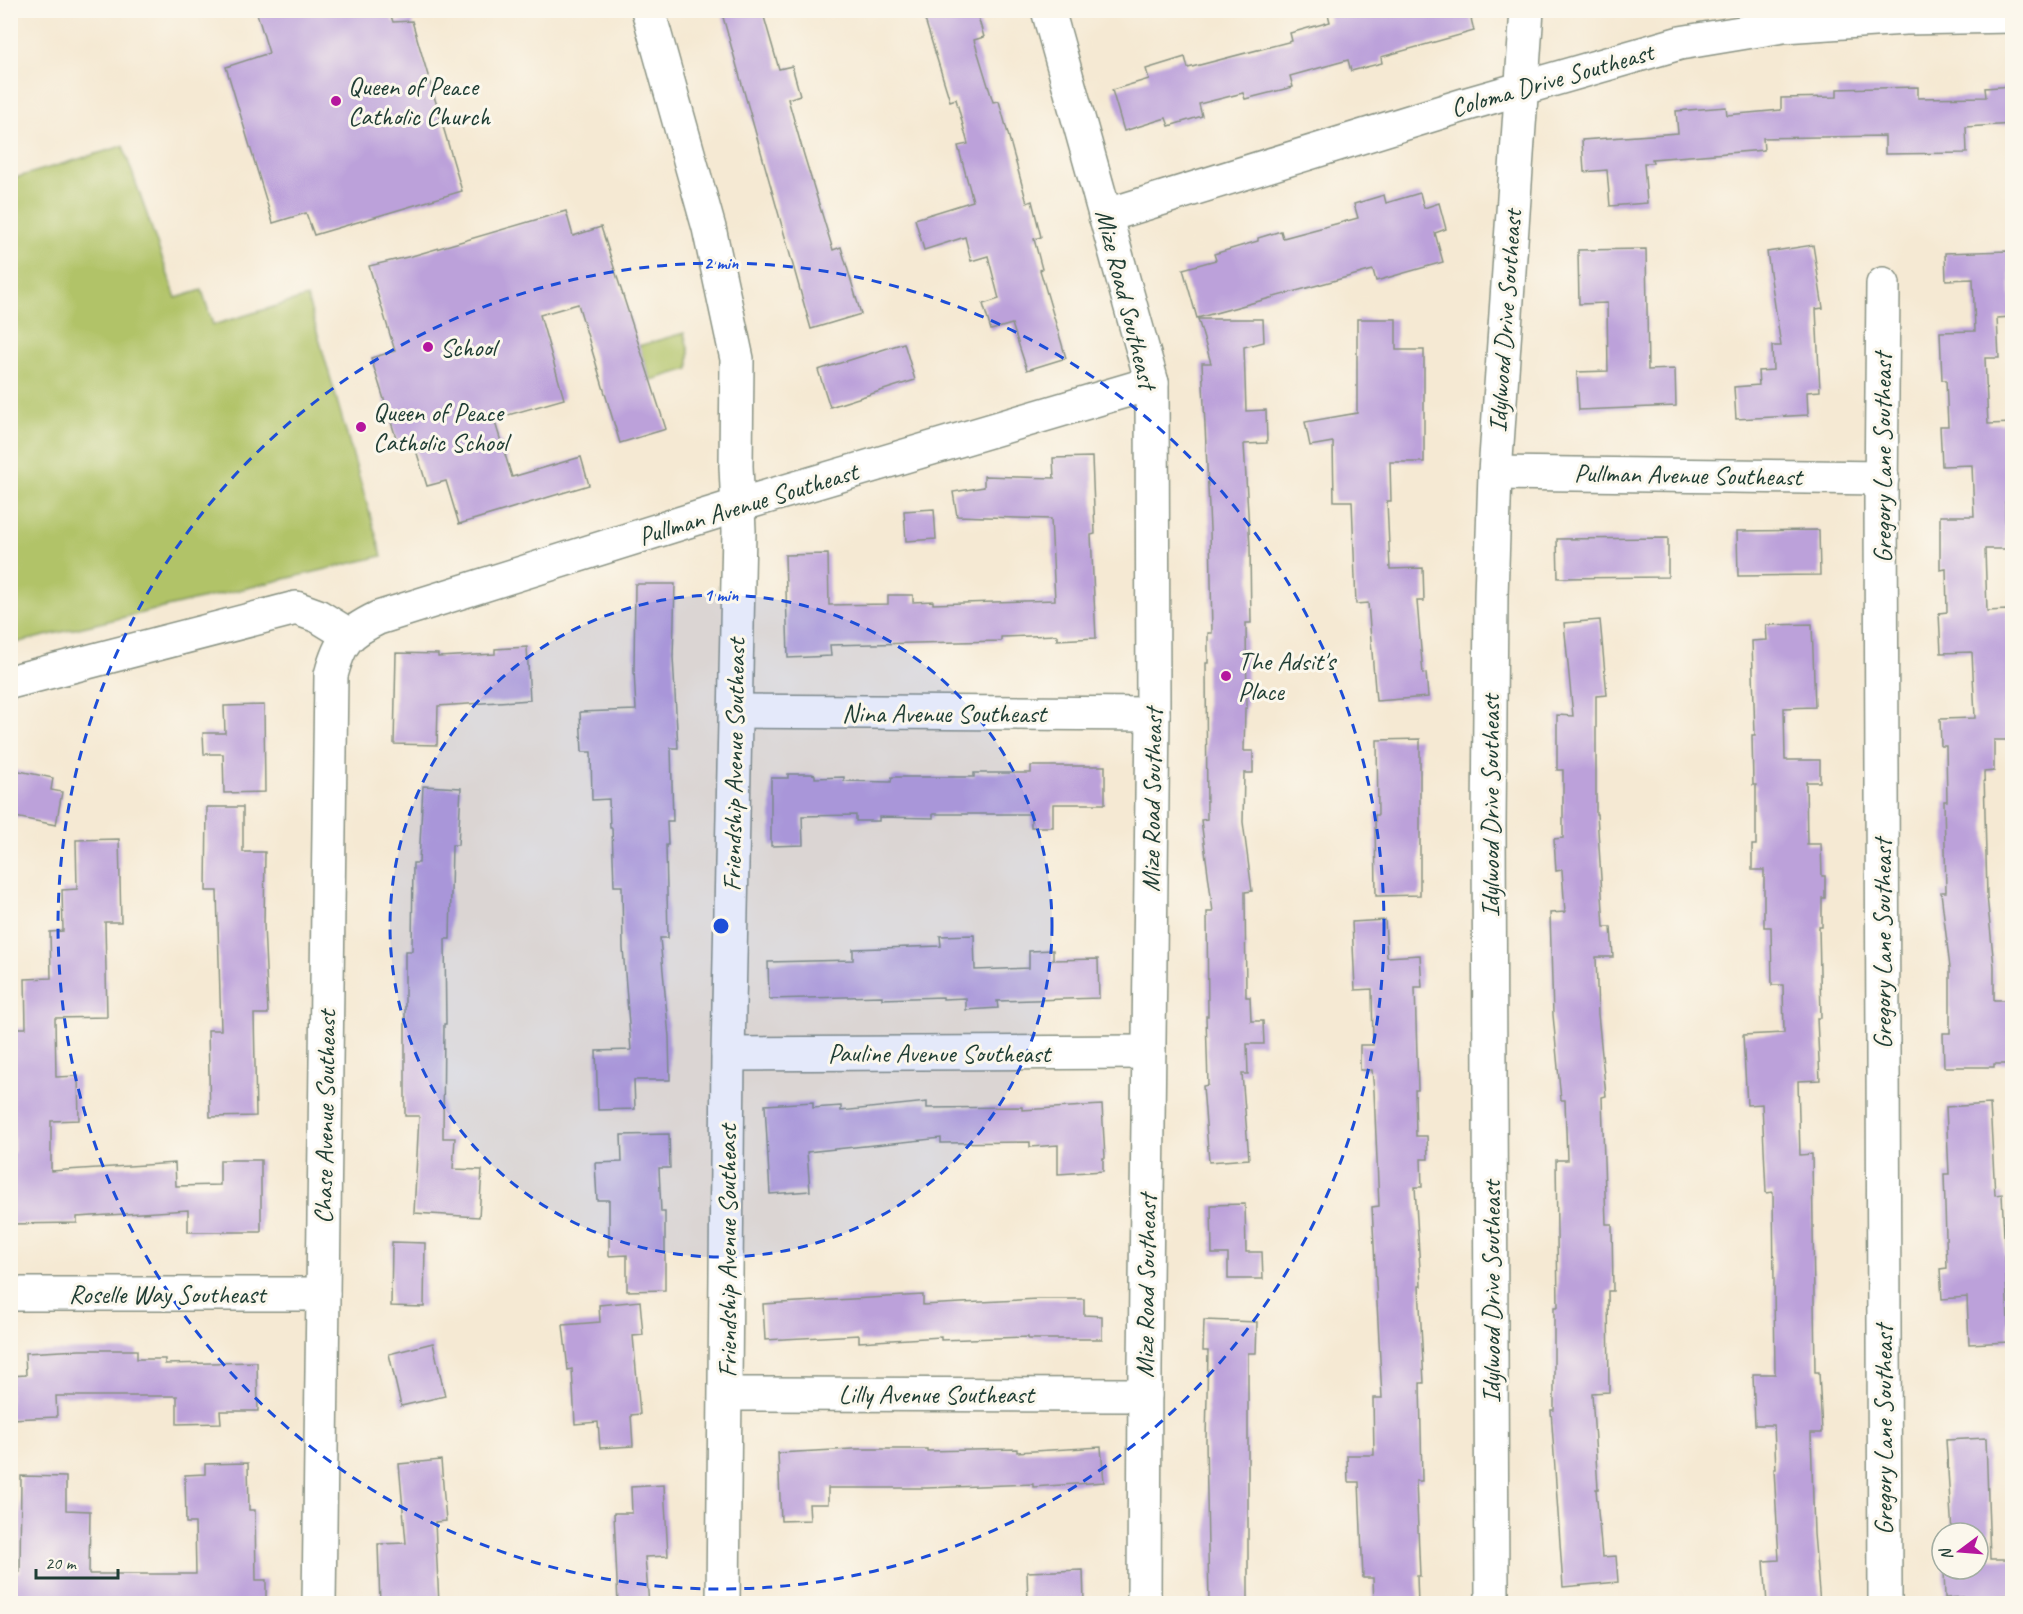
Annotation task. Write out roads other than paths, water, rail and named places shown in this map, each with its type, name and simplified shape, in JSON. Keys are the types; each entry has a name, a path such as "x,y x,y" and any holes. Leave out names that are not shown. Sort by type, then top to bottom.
{"street":[{"name":"Friendship Avenue Southeast","path":"648,10 709,228 737,359 736,466 739,505 728,1054 723,1604"},
{"name":"Mize Road Southeast","path":"1048,10 1152,383 1153,714 1144,1604"},
{"name":"Idylwood Drive Southeast","path":"1491,1604 1489,826 1491,596 1495,473 1527,10"},
{"name":"Coloma Drive Southeast","path":"1105,216 1520,89 1680,43 1783,26 1905,18 2013,16"},
{"name":"Gregory Lane Southeast","path":"1883,284 1884,1604"},
{"name":"Pullman Avenue Southeast","path":"349,635 378,618 739,505 1152,383"},
{"name":"Pullman Avenue Southeast","path":"1495,473 1882,478"},
{"path":"10,682 296,608 318,616 349,635"},
{"name":"Chase Avenue Southeast","path":"319,1604 331,675 337,654 349,635"},
{"name":"Nina Avenue Southeast","path":"735,711 1153,714"},
{"name":"Pauline Avenue Southeast","path":"728,1054 1149,1052"},
{"name":"Roselle Way Southeast","path":"10,1294 323,1294"},
{"name":"Lilly Avenue Southeast","path":"726,1394 1145,1395"}],"place":[{"name":"Queen of Peace Catholic Church","path":"336,101"},
{"name":"School","path":"428,347"},
{"name":"Queen of Peace Catholic School","path":"361,427"},
{"name":"The Adsit's Place","path":"1226,676"}]}
